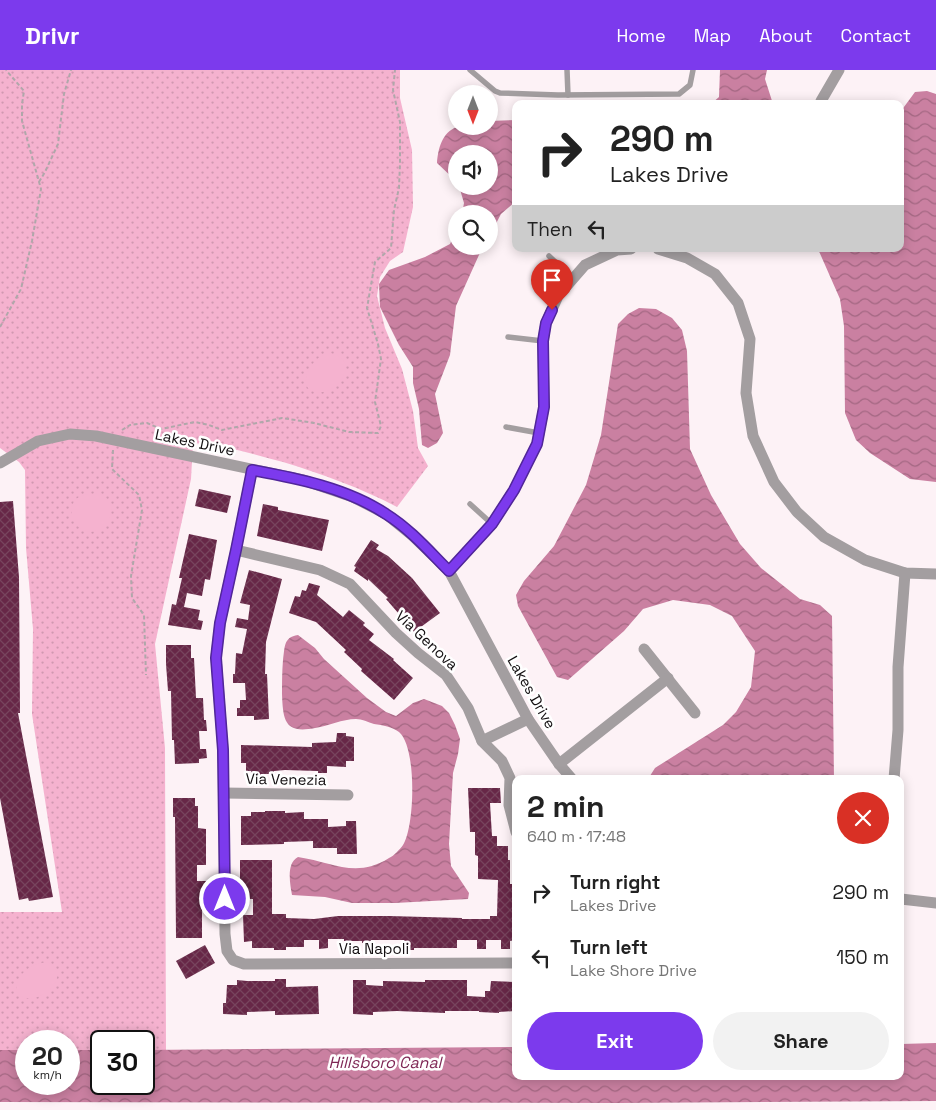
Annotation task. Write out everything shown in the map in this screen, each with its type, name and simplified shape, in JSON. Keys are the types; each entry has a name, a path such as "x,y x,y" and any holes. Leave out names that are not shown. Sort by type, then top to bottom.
{"street":[{"path":"822,100 839,70"},
{"path":"449,571 492,524 514,490 537,444 544,407 543,341 546,323 558,296 585,265 613,252"},
{"path":"668,252 687,258 716,274 738,303 750,339 746,393 753,436 774,482 797,512 824,537 865,560 905,574 936,574"},
{"name":"Lakes Drive","path":"0,463 38,441 70,434 96,436 303,480 353,497 386,514 413,536 449,571 528,720 569,775"},
{"path":"224,793 223,750 216,658 220,623 252,470"},
{"name":"Via Genova","path":"236,550 320,570 350,584 396,633 446,675 468,708 482,742 502,761 510,778 509,805 512,817"},
{"path":"894,775 898,730 898,667 905,574"},
{"path":"644,649 695,713"},
{"path":"559,764 668,678"},
{"path":"482,742 528,720"},
{"name":"Via Venezia","path":"224,793 348,795"},
{"name":"Via Napoli","path":"224,793 226,934 227,951 233,960 244,964 512,963"},
{"path":"904,899 936,903"}],"lane":[{"path":"470,70 500,93 568,95 679,94 690,85 693,70"},
{"path":"567,70 568,95"},
{"path":"549,256 573,279"},
{"path":"508,337 543,341"},
{"path":"506,427 539,433"},
{"path":"470,504 492,524"}],"path":[{"path":"0,327 21,289 41,189 22,121 24,91 6,70"},
{"path":"39,182 58,144 64,94 71,70"},
{"path":"146,674 144,615 132,598 131,576 142,510 139,495 112,469 113,451 119,432 130,425 146,423 161,429 195,422 222,430 282,418 314,423 349,432 378,433 381,426 375,402 380,359 378,344 367,308 375,262 392,248 394,210 399,188 400,164 400,122 392,90 395,70"}],"shaded area":[{"path":"0,70 400,70 400,98 412,150 413,207 403,252 390,261 380,277 377,296 385,328 402,369 413,411 418,448 428,466 397,507 312,471 250,453 193,443 191,479 155,644 165,748 166,1050 155,1050 155,1030 90,1030 90,1050 80,1050 80,1030 15,1030 15,1050 0,1050 0,912 62,912 32,714 33,629 26,548 25,470 19,462 0,448"},
{"path":"330,353 340,357 345,363 346,370 343,377 331,389 323,392 310,390 306,382 308,372 313,363"},
{"path":"98,493 107,499 111,507 111,515 101,529 93,532 84,530 74,521 72,514 73,503 79,497"},
{"path":"47,962 54,967 57,973 57,979 53,986 41,996 34,998 26,998 18,994 16,986 22,974 32,966"}],"water":[{"path":"720,70 767,70 765,79 772,100 716,100 719,97"},
{"path":"927,91 936,94 936,482 910,479 870,453 856,440 845,413 844,326 840,299 819,252 904,252 904,107 915,92"},
{"path":"512,120 512,204 501,214 498,220 498,205 464,205 462,195 498,195 498,145 448,145 448,173 437,163 438,152 444,137 448,133 448,135 498,135 498,121"},
{"path":"448,245 448,255 479,255 456,306 450,355 435,394 443,433 437,443 428,448 422,445 419,409 413,383 413,367 399,345 380,307 379,284 389,270 425,257"},
{"path":"639,308 656,309 672,318 682,330 687,351 690,449 711,495 740,544 761,568 800,599 820,605 832,616 834,775 651,775 655,768 723,725 736,712 751,687 755,651 732,616 710,605 673,600 643,609 624,631 568,680 557,677 518,606 516,595 524,581 554,546 586,485 601,435 618,324 628,314"},
{"path":"298,635 315,648 324,659 367,698 386,712 396,716 413,703 424,699 442,706 449,713 460,739 453,773 449,844 451,866 469,893 468,899 352,903 325,897 292,895 290,869 294,860 298,857 355,868 377,864 395,854 403,845 407,835 412,805 409,753 405,740 399,732 356,719 305,729 297,729 288,723 283,712 282,703 283,660 287,641 293,636"},
{"name":"Hillsboro Canal","path":"936,1043 936,1101 619,1103 0,1102 0,1050 15,1050 15,1095 80,1095 80,1050 90,1050 90,1095 155,1095 155,1050 512,1047 512,1080 904,1080 904,1044"}],"building":[{"path":"199,489 231,496 227,513 195,506"},
{"path":"13,501 19,577 20,713 18,713 53,897 29,901 28,898 19,900 0,798 0,502"},
{"path":"263,504 278,507 278,510 329,520 322,551 257,536"},
{"path":"189,534 217,540 210,580 205,579 202,596 187,593 184,607 200,610 198,620 203,621 201,630 168,625 172,604 176,605 182,578 179,578"},
{"path":"371,540 379,545 376,549 388,556 412,578 440,613 414,632 386,599 388,598 368,579 368,581 354,571 356,567 354,566"},
{"path":"249,570 282,579 266,642 265,674 267,674 269,719 254,720 254,716 237,716 240,700 246,700 245,683 233,683 233,674 235,674 236,653 242,654 247,629 235,627 237,618 248,620 250,605 240,603"},
{"path":"309,583 320,586 317,595 343,617 349,610 365,623 363,625 374,634 369,640 394,659 413,678 394,700 361,671 362,669 344,652 346,650 316,622 289,613 295,596 300,597 302,590 306,591"},
{"path":"166,645 191,645 191,658 194,658 196,698 203,698 204,720 206,720 207,731 199,731 200,749 206,749 207,758 199,759 199,763 175,764 174,740 172,740 171,691 168,691"},
{"path":"337,733 346,733 346,736 354,737 354,761 346,761 346,767 327,766 327,773 285,770 274,771 274,774 261,774 261,778 251,778 251,771 246,771 246,763 241,763 241,745 312,747 312,743 336,742"},
{"path":"468,788 500,788 501,803 490,803 492,836 497,836 497,846 508,846 510,884 512,884 512,941 510,941 510,949 501,949 501,940 486,940 486,949 477,949 477,940 457,940 457,948 414,948 414,950 404,950 404,940 371,940 371,943 362,943 362,941 328,939 328,948 319,949 319,940 304,940 304,947 286,947 286,950 252,948 252,941 244,942 243,915 253,915 253,899 240,899 240,860 272,860 272,914 286,914 286,918 314,919 338,916 389,916 490,919 490,916 497,916 498,880 478,879 475,832 470,832"},
{"path":"173,798 195,798 195,806 198,806 198,828 206,829 206,865 197,865 197,881 207,881 207,909 202,909 202,938 176,938 175,817 173,817"},
{"path":"251,812 304,812 304,819 328,819 328,827 346,826 346,821 356,821 357,854 337,854 337,848 313,848 313,841 241,845 241,816 251,816"},
{"path":"205,945 215,963 186,979 176,961"},
{"path":"275,979 286,979 286,987 318,986 319,1014 275,1015 275,1011 247,1012 247,1015 223,1014 223,1003 226,1003 227,985 237,985 237,980 275,981"},
{"path":"353,980 366,980 366,985 383,986 383,981 467,980 467,996 485,997 485,991 490,991 491,981 512,982 512,1011 499,1013 445,1011 445,1013 397,1011 373,1012 373,1015 353,1014"}],"route":[{"path":"225,899 223,750 216,658 220,623 252,470 303,480 353,497 386,514 413,536 449,571 492,524 514,490 537,444 544,407 543,341 546,323 552,310"}]}
